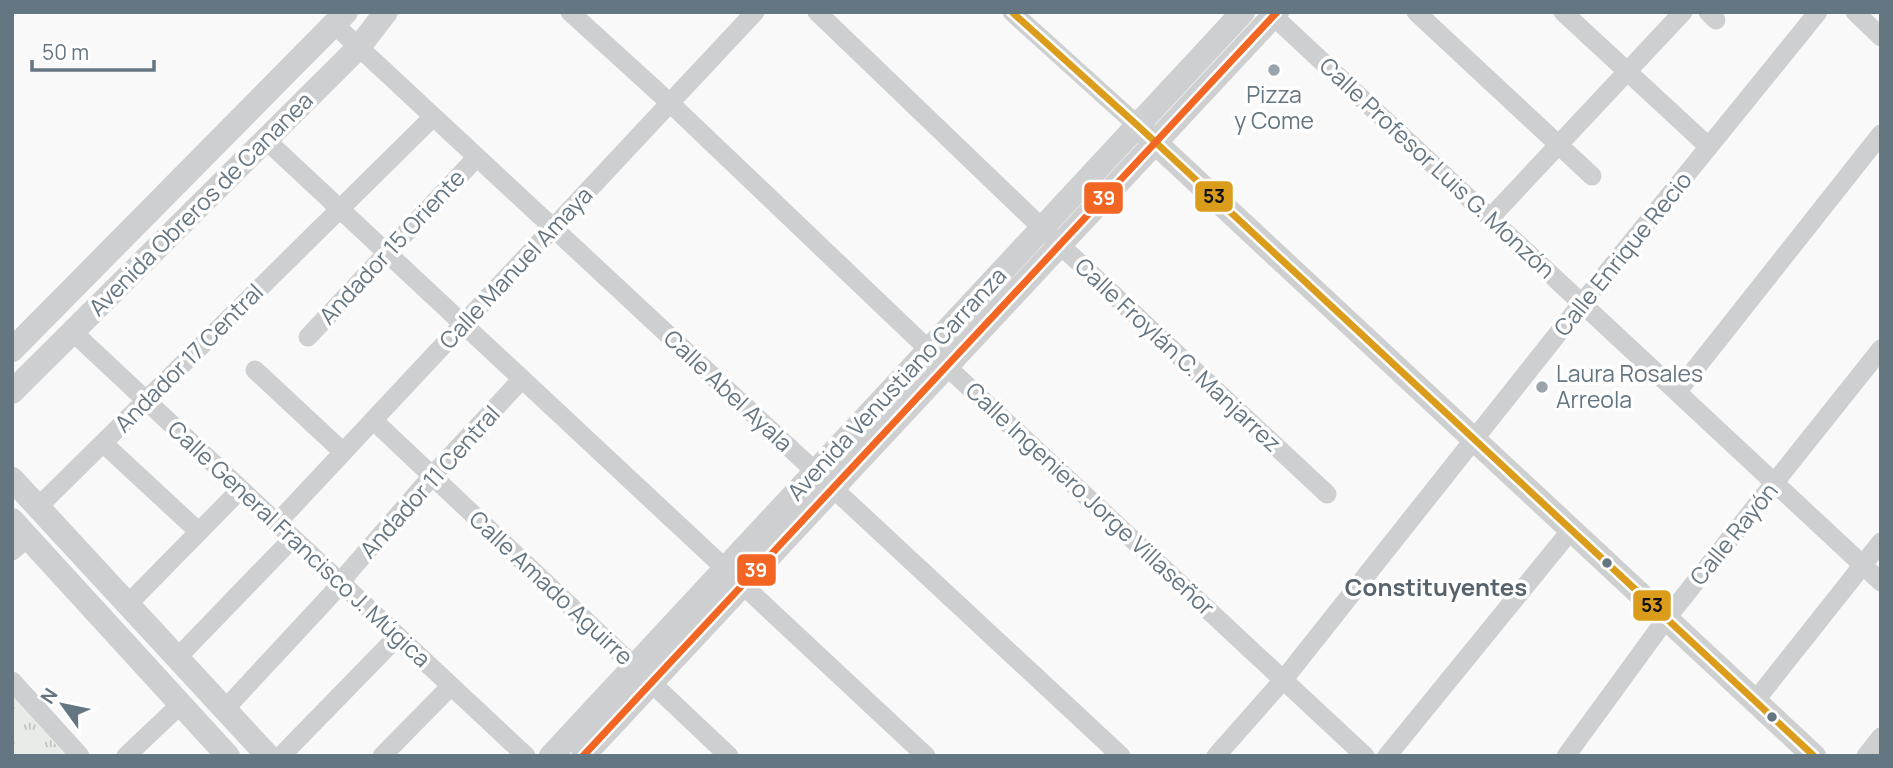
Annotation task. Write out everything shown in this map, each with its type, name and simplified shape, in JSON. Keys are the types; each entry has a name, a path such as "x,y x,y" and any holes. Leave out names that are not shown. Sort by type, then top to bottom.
{"street":[{"name":"Avenida Obreros de Cananea","path":"12,392 359,47 386,12"},
{"name":"Calle Ingeniero Jorge Villaseñor","path":"570,12 1365,756"},
{"name":"Calle Manuel Amaya","path":"276,523 755,12"},
{"name":"Calle Froylán C. Manjarrez","path":"817,12 1327,494"},
{"path":"1012,12 1156,142 1814,756"},
{"name":"Avenida Venustiano Carranza","path":"551,756 643,674 938,358 1051,236 1137,125 1243,12"},
{"path":"1416,12 1592,176"},
{"path":"1563,12 1709,147"},
{"path":"1490,218 1683,12"},
{"name":"Calle Enrique Recio","path":"1216,756 1284,679 1583,302 1818,12"},
{"path":"1855,12 1881,37"},
{"name":"Avenida Venustiano Carranza","path":"1051,236 1156,142 1274,14"},
{"name":"Calle Profesor Luis G. Monzón","path":"1274,14 1881,582"},
{"name":"Avenida Obreros de Cananea","path":"12,350 341,18"},
{"name":"Calle Abel Ayala","path":"341,18 359,47 1121,756"},
{"name":"Andador 17 Central","path":"38,507 433,117"},
{"path":"1677,393 1881,134"},
{"path":"266,140 926,756"},
{"name":"Andador 15 Oriente","path":"308,337 477,157"},
{"name":"Calle General Francisco J. Múgica","path":"73,332 526,756"},
{"name":"Calle Rayón","path":"1566,756 1666,619 1881,349"},
{"path":"255,370 343,452"},
{"name":"Andador 11 Central","path":"225,709 342,583 432,476 522,379"},
{"name":"Calle Amado Aguirre","path":"373,420 729,756"},
{"path":"103,443 199,532"},
{"path":"12,479 268,756"},
{"path":"128,604 241,489"},
{"path":"1387,756 1571,530"},
{"path":"17,536 228,756"},
{"path":"177,658 293,538"},
{"path":"1755,701 1881,542"},
{"path":"281,756 398,636"},
{"name":"Avenida Venustiano Carranza","path":"583,756 643,674"},
{"path":"12,681 80,756"},
{"path":"382,756 451,686"},
{"path":"126,756 181,704"},
{"path":"1866,756 1881,737"}],"green space":[{"path":"12,695 66,756 12,756"}],"transit line":[{"name":"53","path":"1012,12 1137,125 1814,756"},
{"name":"39","path":"583,756 1277,12"}],"place":[{"name":"Pizza y Come","path":"1274,70"},
{"name":"Laura Rosales Arreola","path":"1542,387"}],"district":[{"name":"Constituyentes","path":"1436,588"}]}
